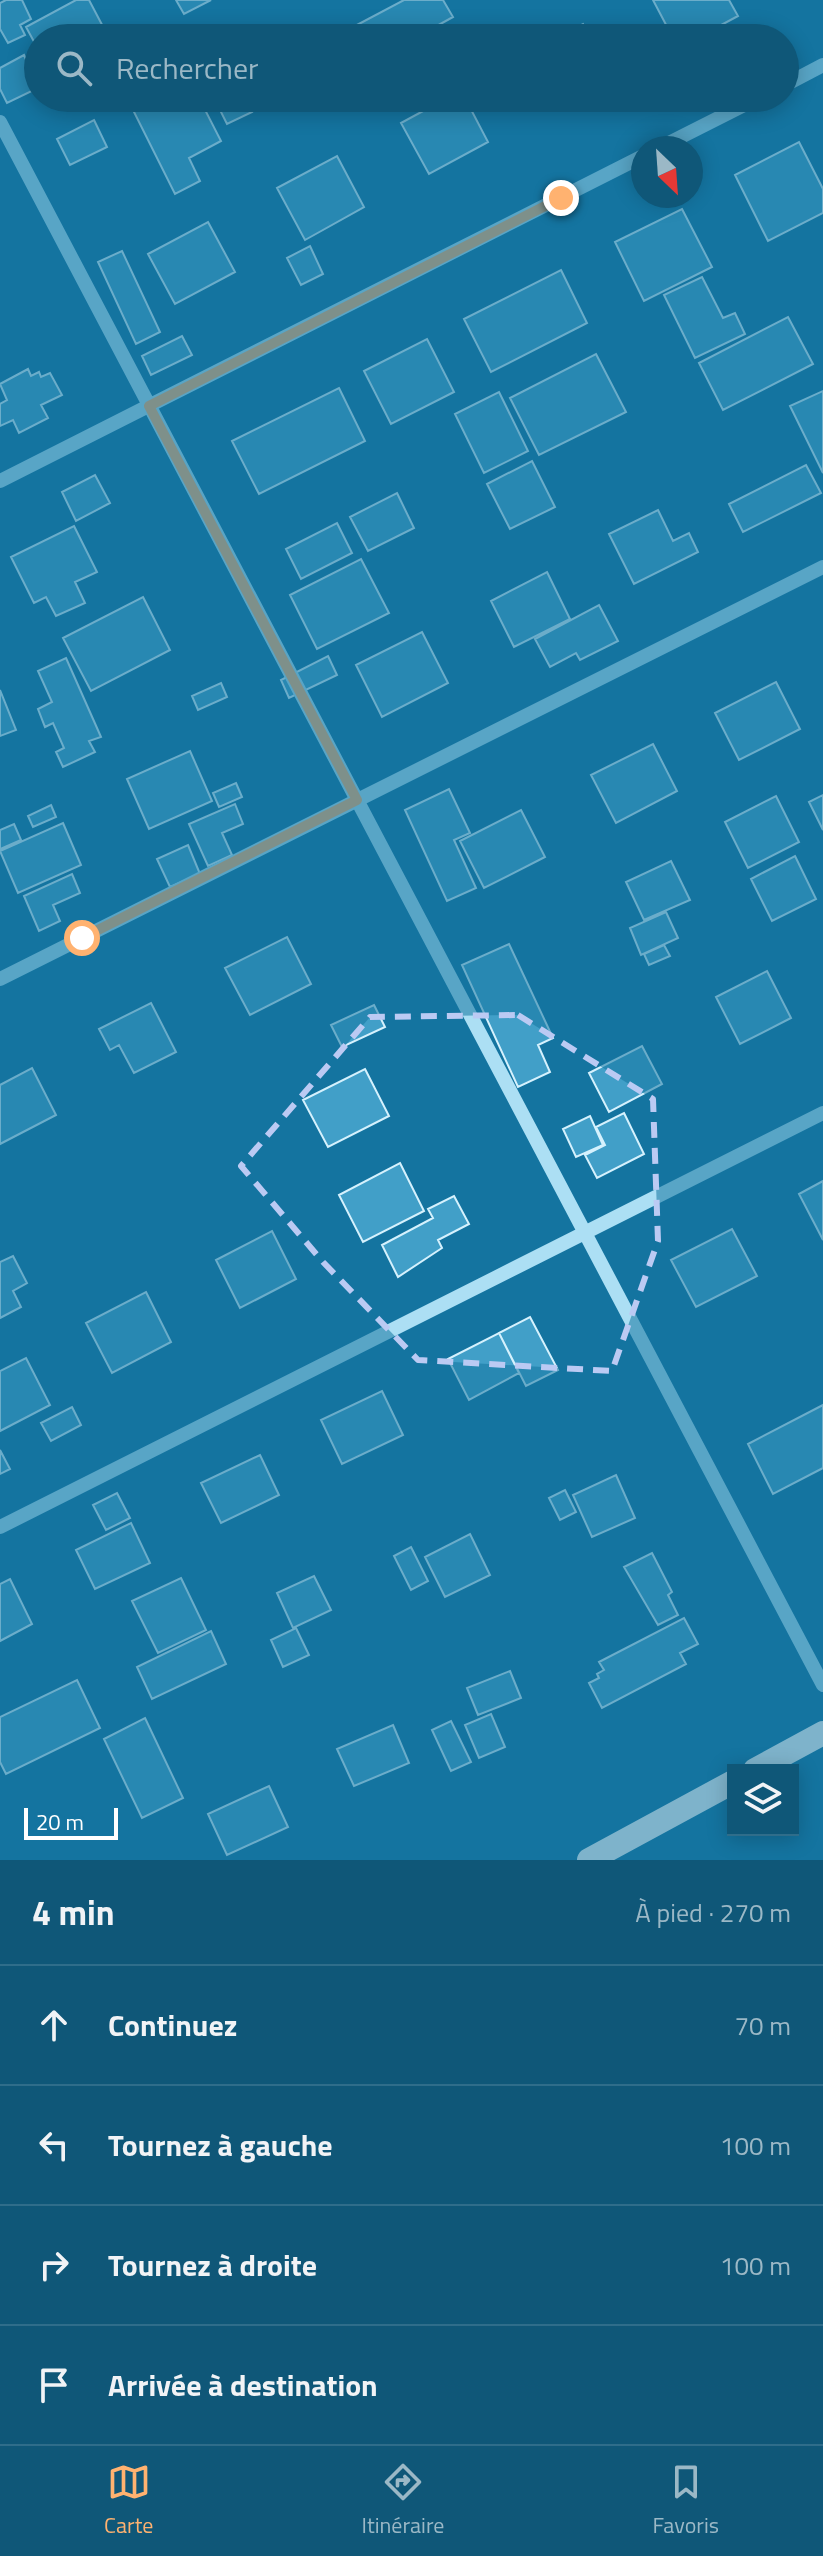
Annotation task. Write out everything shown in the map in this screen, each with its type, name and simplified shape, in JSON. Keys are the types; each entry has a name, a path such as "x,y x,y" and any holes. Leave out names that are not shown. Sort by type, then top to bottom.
{"highway":[{"path":"766,1764 823,1733"},
{"path":"589,1860 727,1785"}],"street":[{"path":"799,78 823,65"},
{"path":"683,136 730,112"},
{"path":"0,122 823,1685"},
{"path":"0,481 631,162"},
{"path":"0,979 823,567"},
{"path":"0,1527 823,1113"}],"highlighted area":[{"path":"518,1015 653,1099 658,1241 612,1371 418,1360 323,1262 241,1166 370,1017"}],"building":[{"path":"22,0 31,19 20,25 24,35 8,43 0,29 0,3"},
{"path":"76,0 89,0 102,24 32,24"},
{"path":"176,0 211,0 184,14"},
{"path":"404,0 443,0 453,17 440,24 359,24"},
{"path":"653,0 729,0 738,16 723,24 666,24"},
{"path":"24,55 24,95 7,103 0,89 0,68"},
{"path":"134,112 206,112 221,141 189,158 200,181 175,194"},
{"path":"221,112 252,112 227,124"},
{"path":"421,112 472,112 488,142 429,174 401,123"},
{"path":"94,120 107,147 70,165 57,139"},
{"path":"799,142 823,189 823,213 768,241 735,175"},
{"path":"337,156 364,207 305,240 277,188"},
{"path":"682,209 712,267 644,301 615,242"},
{"path":"208,222 235,272 175,304 148,254"},
{"path":"310,246 323,274 301,285 287,258"},
{"path":"122,251 160,332 136,344 98,262"},
{"path":"561,270 587,323 491,372 464,319"},
{"path":"702,277 723,318 735,313 745,334 695,358 664,295"},
{"path":"788,317 813,364 723,410 699,363"},
{"path":"182,336 192,355 151,375 142,356"},
{"path":"427,339 454,392 391,424 364,371"},
{"path":"596,354 626,412 539,455 510,398"},
{"path":"28,369 31,376 39,372 41,377 50,373 62,395 41,405 48,418 19,433 13,420 0,426 0,404 7,400 0,384"},
{"path":"339,388 365,441 259,494 232,441"},
{"path":"823,391 823,473 790,406"},
{"path":"499,392 528,451 484,473 455,414"},
{"path":"532,461 555,507 510,529 487,484"},
{"path":"806,465 821,493 743,532 729,504"},
{"path":"95,475 110,503 76,521 62,492"},
{"path":"397,493 414,528 368,551 350,517"},
{"path":"658,510 673,541 689,533 698,552 634,584 609,534"},
{"path":"337,523 352,553 301,579 286,549"},
{"path":"74,526 97,572 75,582 85,603 56,616 46,597 34,603 11,557"},
{"path":"361,559 389,613 317,649 290,595"},
{"path":"547,572 570,619 514,647 491,601"},
{"path":"143,597 170,650 91,691 63,638"},
{"path":"599,605 618,641 580,660 576,653 550,667 535,639"},
{"path":"422,632 448,683 382,717 356,665"},
{"path":"328,656 337,675 289,698 281,680"},
{"path":"66,658 101,737 89,741 95,752 63,767 56,752 64,748 53,723 45,727 38,709 52,702 38,671"},
{"path":"776,682 800,729 739,760 715,713"},
{"path":"221,683 227,697 198,710 192,696"},
{"path":"0,690 16,730 0,736"},
{"path":"653,744 677,791 616,823 591,775"},
{"path":"190,751 212,801 149,829 127,779"},
{"path":"236,783 242,797 219,807 213,793"},
{"path":"449,789 470,833 454,840 476,888 447,901 405,810"},
{"path":"823,795 823,830 809,802"},
{"path":"776,796 799,842 748,868 725,822"},
{"path":"235,804 243,824 222,833 232,855 208,866 189,824"},
{"path":"51,805 56,817 33,827 28,816"},
{"path":"521,810 545,857 484,888 460,841"},
{"path":"63,823 81,865 18,893 0,851"},
{"path":"14,824 21,840 0,849 0,830"},
{"path":"188,845 200,874 170,887 157,859"},
{"path":"795,856 816,899 772,921 751,879"},
{"path":"671,861 690,900 644,920 626,882"},
{"path":"72,874 80,893 53,905 60,921 39,931 24,896"},
{"path":"666,912 678,938 641,955 630,928"},
{"path":"287,937 311,984 250,1015 225,968"},
{"path":"509,944 553,1038 538,1045 550,1072 518,1087 462,965"},
{"path":"664,945 670,956 649,965 644,954"},
{"path":"767,971 791,1018 740,1044 716,997"},
{"path":"151,1003 176,1052 134,1073 119,1045 110,1050 99,1029"},
{"path":"374,1005 385,1027 342,1047 331,1025"},
{"path":"642,1046 662,1084 609,1112 589,1073"},
{"path":"32,1068 56,1115 0,1144 0,1085"},
{"path":"365,1069 389,1116 328,1147 303,1100"},
{"path":"624,1113 644,1154 597,1178 585,1155 605,1145 596,1127"},
{"path":"590,1116 603,1145 576,1157 563,1129"},
{"path":"400,1163 424,1211 363,1242 339,1195"},
{"path":"823,1181 823,1240 799,1194"},
{"path":"454,1196 469,1224 438,1240 442,1248 398,1277 382,1245 433,1218 428,1209"},
{"path":"732,1229 757,1276 696,1307 671,1260"},
{"path":"272,1231 296,1279 240,1308 216,1260"},
{"path":"13,1256 27,1283 13,1291 21,1307 0,1318 0,1262"},
{"path":"146,1292 171,1342 112,1373 86,1323"},
{"path":"530,1317 558,1370 526,1386 499,1333"},
{"path":"499,1333 519,1373 469,1400 448,1359"},
{"path":"26,1358 50,1405 0,1431 0,1371"},
{"path":"382,1391 403,1435 342,1464 321,1420"},
{"path":"823,1405 823,1468 773,1494 748,1444"},
{"path":"72,1407 81,1425 51,1441 41,1423"},
{"path":"0,1450 10,1469 0,1474"},
{"path":"260,1455 279,1495 221,1523 201,1483"},
{"path":"616,1475 635,1518 592,1537 573,1495"},
{"path":"565,1490 576,1512 560,1520 549,1498"},
{"path":"117,1493 130,1518 106,1530 93,1505"},
{"path":"131,1523 150,1563 95,1589 76,1550"},
{"path":"470,1534 490,1575 445,1597 425,1557"},
{"path":"411,1547 428,1581 411,1590 394,1556"},
{"path":"652,1553 672,1592 668,1595 678,1615 658,1625 624,1567"},
{"path":"314,1576 331,1610 293,1628 277,1593"},
{"path":"181,1578 206,1630 158,1653 132,1601"},
{"path":"10,1579 32,1624 0,1641 0,1584"},
{"path":"684,1618 698,1644 680,1653 686,1664 602,1708 589,1683 599,1678 597,1674 604,1670 599,1662"},
{"path":"296,1628 309,1655 283,1667 271,1640"},
{"path":"211,1631 226,1664 152,1699 137,1667"},
{"path":"510,1671 521,1698 478,1715 467,1688"},
{"path":"77,1680 100,1728 6,1774 0,1762 0,1717"},
{"path":"491,1714 505,1747 479,1758 465,1725"},
{"path":"145,1718 183,1798 142,1818 104,1739"},
{"path":"451,1721 471,1762 451,1771 432,1730"},
{"path":"393,1725 409,1763 354,1786 337,1749"},
{"path":"269,1786 288,1827 227,1855 208,1814"}],"route":[{"path":"82,938 357,800 149,406 561,198"}]}
